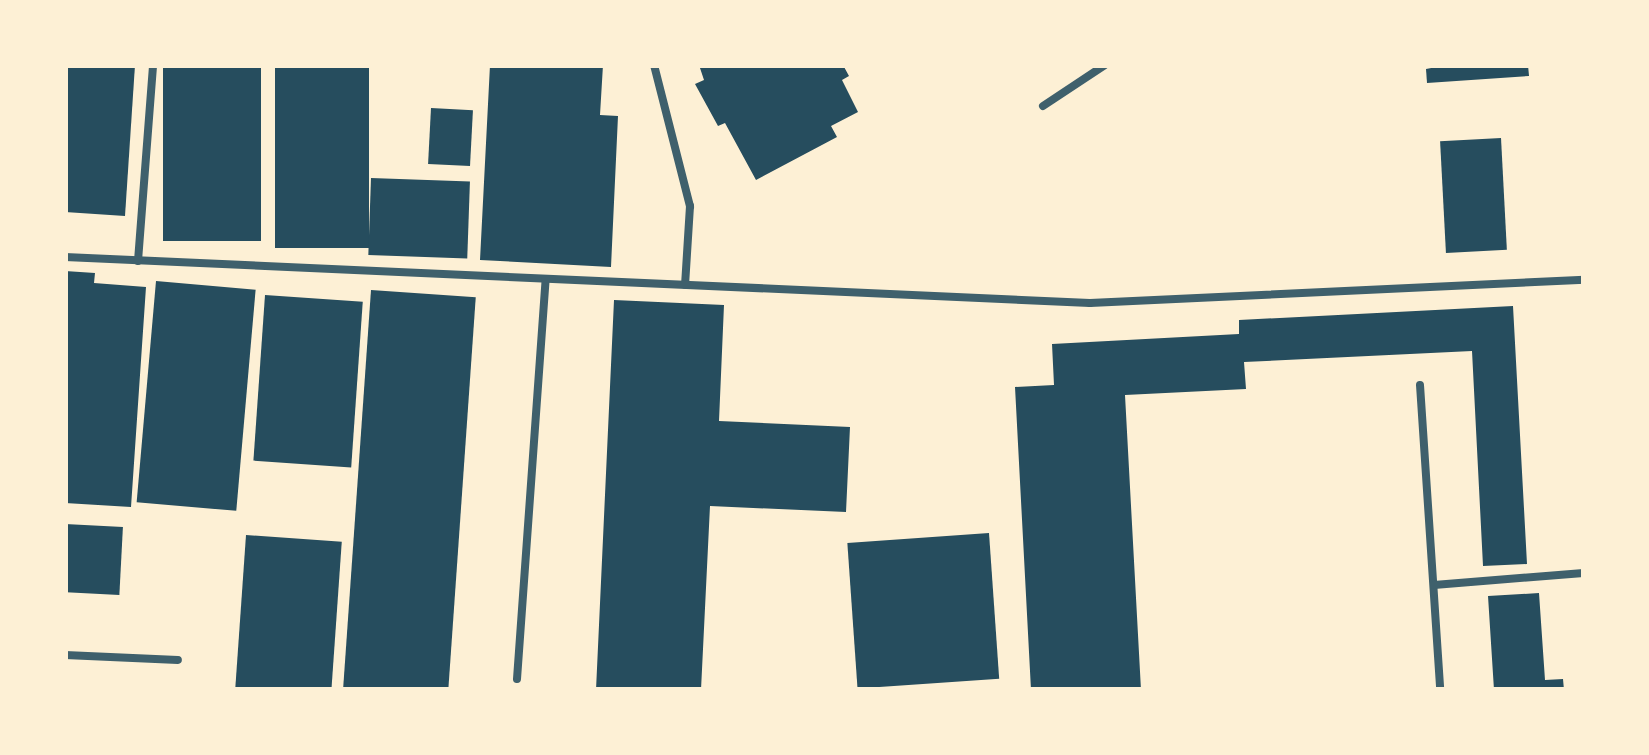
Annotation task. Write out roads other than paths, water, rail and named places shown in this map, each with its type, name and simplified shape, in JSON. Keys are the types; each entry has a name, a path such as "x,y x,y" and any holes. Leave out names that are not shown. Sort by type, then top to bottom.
{"lane":[{"path":"138,261 153,65"},
{"path":"654,65 690,206 684,285"},
{"path":"1043,106 1105,65"},
{"path":"65,258 1090,304 1584,280"},
{"path":"518,678 546,279"},
{"path":"1420,385 1440,690"},
{"path":"1434,585 1584,573"},
{"path":"65,655 178,660"}]}
